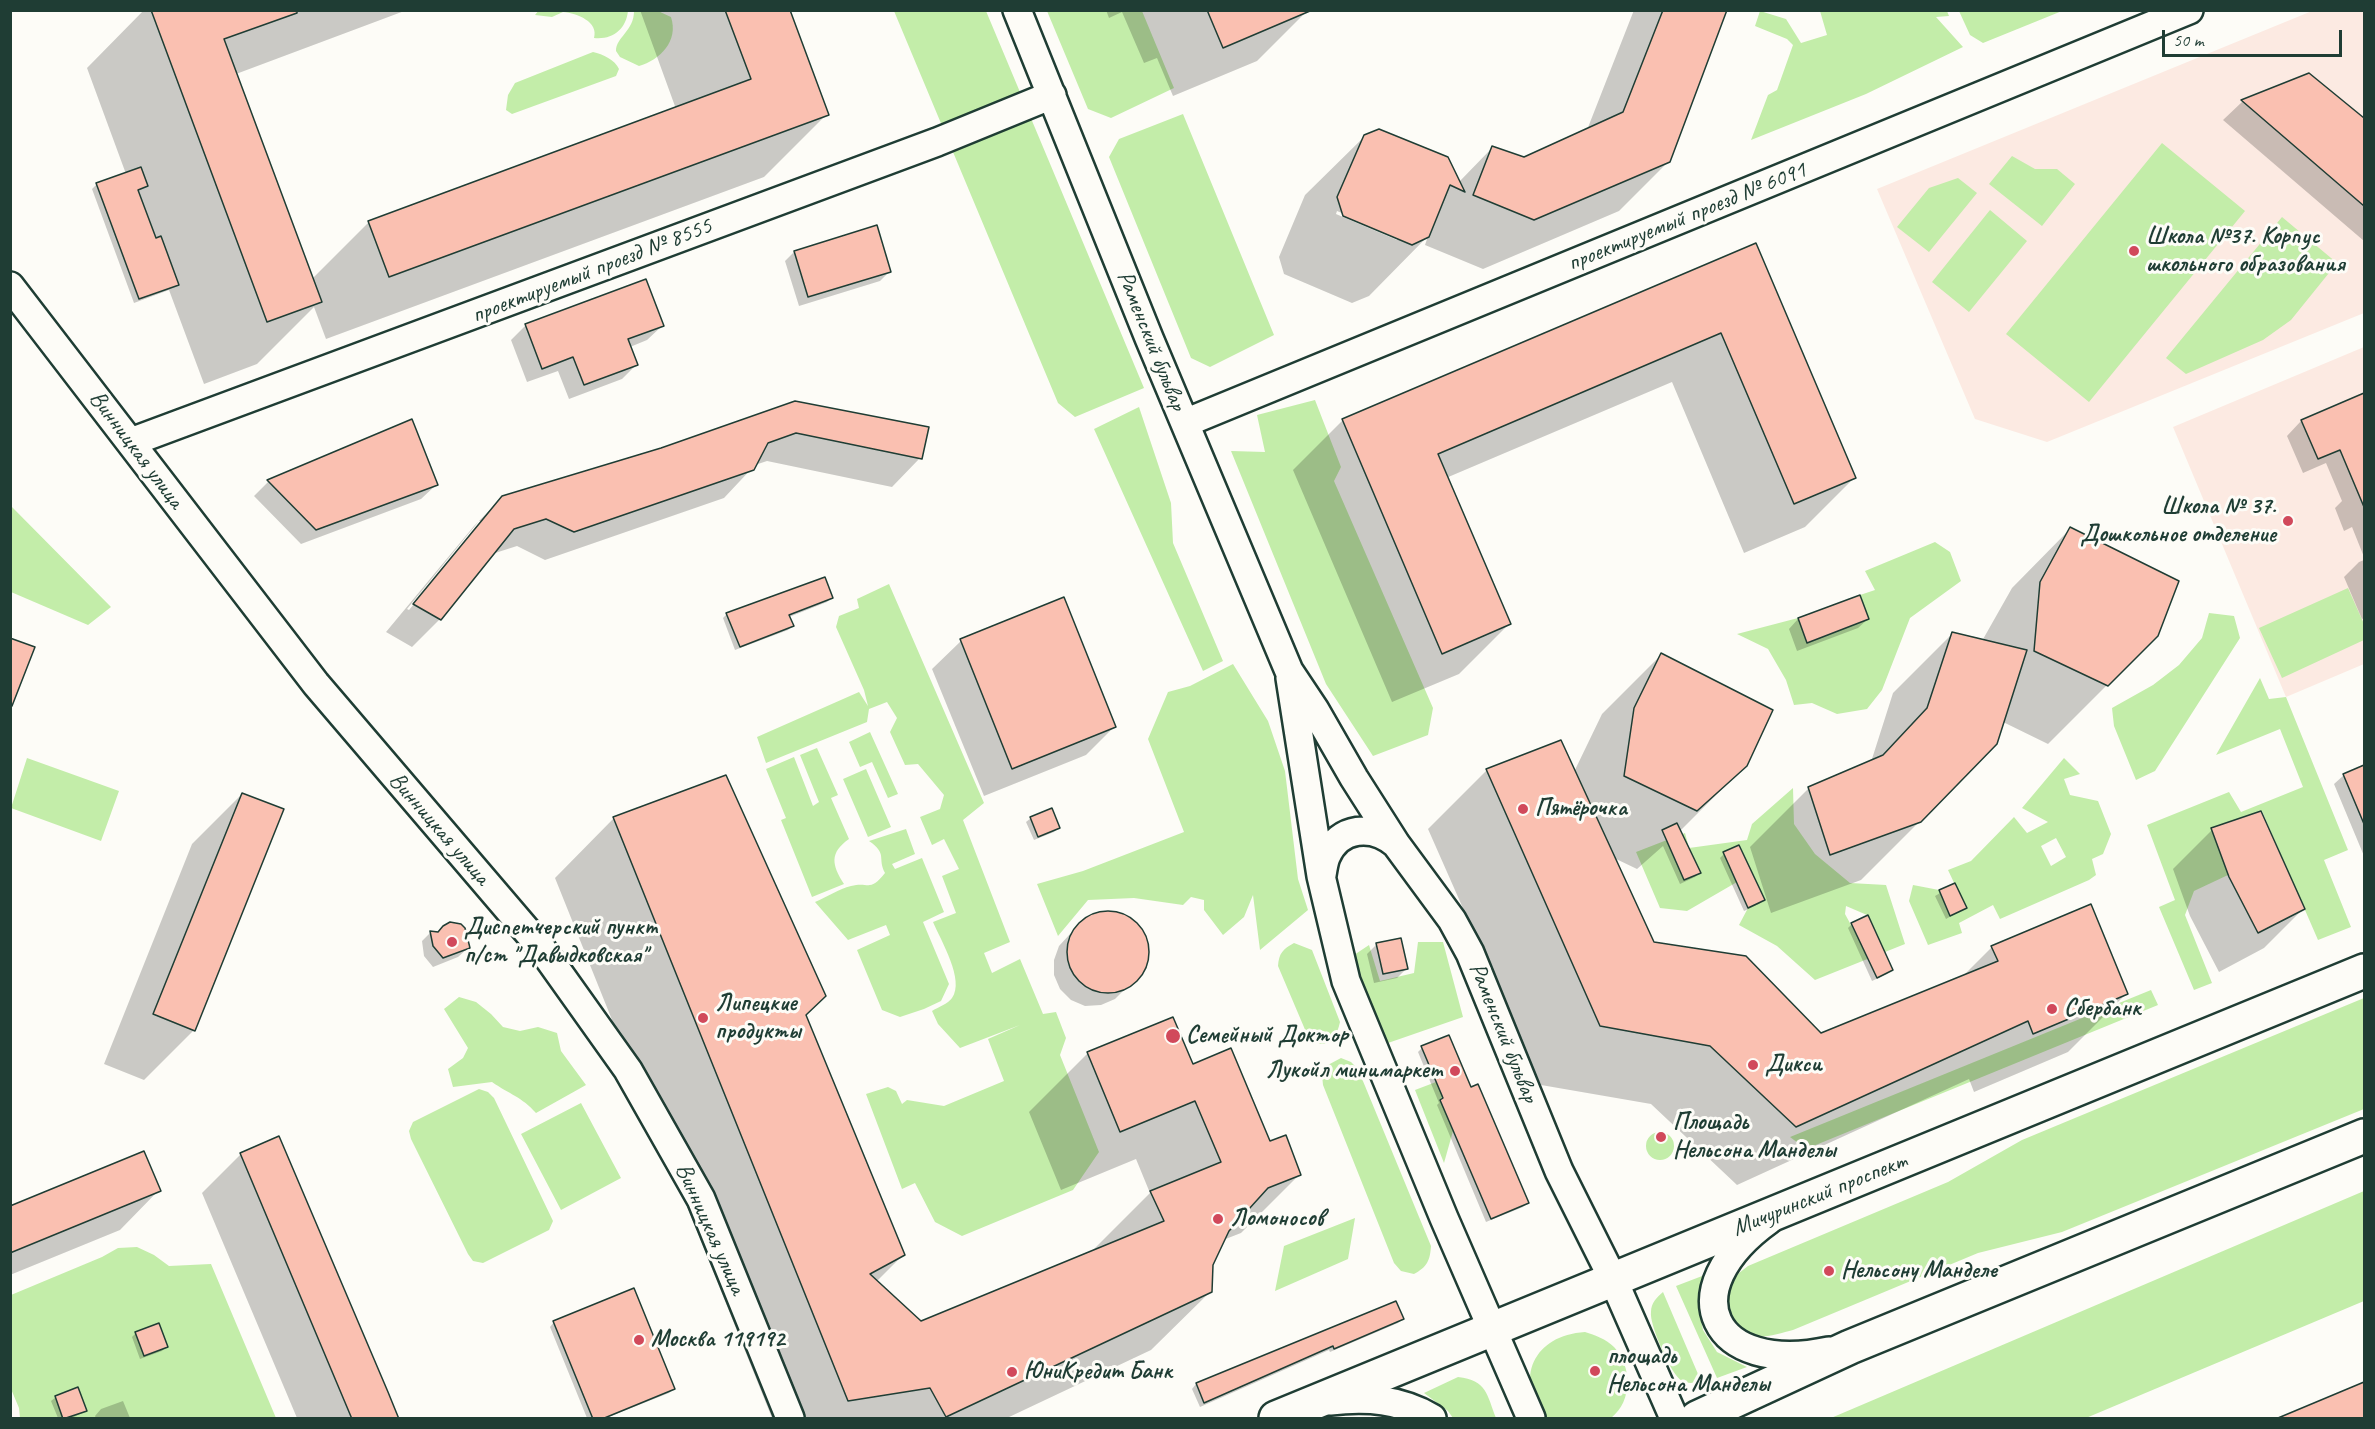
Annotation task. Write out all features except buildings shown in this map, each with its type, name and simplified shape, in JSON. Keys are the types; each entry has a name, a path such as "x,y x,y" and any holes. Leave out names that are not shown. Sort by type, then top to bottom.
{"main road":[{"name":"Мичуринский проспект","path":"1276,1419 2364,971"},
{"path":"1697,1419 1850,1347 2364,1136"}],"street":[{"name":"Раменский бульвар","path":"1017,10 1185,423 1289,671 1396,844 1452,920 1470,953 1559,1171 1613,1279 1674,1419"},
{"name":"проектируемый проезд № 6091","path":"1185,423 2188,10"},
{"name":"проектируемый проезд № 8555","path":"130,442 937,142 1052,95"},
{"name":"Винницкая улица","path":"10,286 316,684 538,945 628,1070 701,1199 790,1419"},
{"name":"Раменский бульвар","path":"1289,671 1321,876 1346,981 1531,1419"},
{"path":"1321,876 1326,856 1337,840 1352,832 1371,830 1386,835 1396,844"},
{"path":"1782,1211 1756,1229 1726,1263 1717,1282 1713,1301 1717,1319 1728,1338 1747,1349 1782,1356 1850,1347"},
{"path":"1314,1402 1358,1398 1396,1402 1417,1409 1432,1419"}],"shaded area":[{"name":"Школа №37. Корпус школьного образования","path":"2312,11 2364,11 2364,313 2047,442 1975,419 1877,189"},
{"name":"Школа № 37. Дошкольное отделение","path":"2364,347 2364,664 2286,697 2173,427"}],"green space":[{"path":"539,10 628,11 625,23 617,32 607,37 594,38 593,27 586,19 563,12 552,17 535,15"},
{"path":"634,11 658,11 671,17 673,26 666,48 654,59 639,66 620,57 616,51 631,24"},
{"path":"894,11 986,11 1144,388 1075,417 1058,403"},
{"path":"1047,11 1142,11 1174,88 1111,118 1088,109"},
{"path":"1760,11 1786,19 1801,43 1827,35 1820,11 1947,11 1949,16 1936,17 1963,47 1866,94 1751,140 1768,95 1777,90 1793,45 1787,39 1755,26"},
{"path":"1959,11 2062,11 1983,43 1970,35"},
{"path":"593,52 615,63 619,69 616,76 512,114 506,110 508,95 515,83"},
{"path":"1183,114 1274,335 1210,367 1191,358 1109,157 1119,139"},
{"path":"2162,143 2245,211 2089,402 2006,334"},
{"path":"2012,156 2035,169 2057,169 2075,184 2042,226 1989,184"},
{"path":"1958,178 1977,193 1929,252 1897,227 1929,188"},
{"path":"1990,210 2027,241 1969,312 1932,282"},
{"path":"2282,217 2337,263 2291,320 2263,340 2186,374 2166,358"},
{"path":"1315,400 1341,467 1334,481 1433,708 1428,735 1373,756 1326,684 1231,451 1265,452 1257,415"},
{"path":"1139,407 1171,503 1173,543 1223,661 1203,671 1094,429"},
{"path":"10,506 111,607 88,625 11,592"},
{"path":"1935,542 1950,552 1961,581 1910,618 1882,690 1867,709 1837,714 1812,703 1794,705 1786,680 1768,649 1737,634 1798,618 1807,642 1869,619 1860,595 1875,590 1865,571"},
{"path":"889,584 984,803 963,820 1010,942 984,953 992,973 1020,959 1043,1014 1056,1012 1066,1038 1060,1055 1099,1152 1073,1190 962,1236 935,1222 915,1183 902,1189 866,1094 888,1087 896,1091 902,1104 907,1100 944,1106 1004,1081 988,1039 1020,1025 960,1048 938,1024 932,1011 950,1000 955,990 954,971 933,922 956,913 942,876 959,869 944,839 932,845 920,817 940,809 944,795 918,764 905,765 890,732 897,718 887,702 869,709 867,722 766,763 757,737 859,692 868,706 864,690 836,627 839,616 859,608 857,599"},
{"path":"2348,588 2364,624 2364,640 2282,678 2259,628"},
{"path":"2209,613 2234,616 2240,638 2155,771 2136,780 2114,726 2112,708 2153,685 2179,665 2202,638"},
{"path":"1233,664 1268,721 1285,771 1298,879 1308,910 1260,950 1253,895 1244,917 1223,935 1204,910 1204,900 1191,897 1183,905 1134,898 1088,900 1058,936 1037,884 1083,871 1184,832 1148,739 1168,692 1190,686"},
{"path":"2260,678 2269,699 2286,697 2348,850 2324,860 2351,927 2318,940 2262,811 2211,828 2229,877 2228,875 2194,891 2185,915 2212,983 2194,990 2159,907 2175,900 2147,825 2229,792 2241,812 2303,787 2280,729 2216,755"},
{"path":"870,732 898,794 888,798 872,762 860,767 849,742"},
{"path":"817,748 838,795 831,798 849,839 838,849 834,860 844,884 812,897 781,820 786,818 766,769 794,757 813,806 819,802 800,755"},
{"path":"27,758 119,791 101,841 11,808"},
{"path":"2064,758 2080,774 2064,779 2070,795 2098,801 2111,834 2103,854 2092,859 2096,875 2000,919 1993,905 1959,923 1962,933 1928,945 1909,901 1913,885 1939,890 1950,916 1966,908 1948,870 1971,861 2014,817 2027,833 2048,822 2022,808","holes":["2056,838 2066,857 2051,866 2041,846"]},
{"path":"866,769 891,827 868,837 843,779"},
{"path":"1793,788 1794,824 1815,854 1850,883 1886,885 1905,944 1815,980 1777,946 1739,925 1748,908 1737,882 1687,911 1660,908 1636,852 1685,833 1689,848 1747,840 1752,824","holes":["1846,906 1867,915 1879,940 1863,947 1845,914"]},
{"path":"906,829 915,854 892,864 895,869 922,858 944,912 923,922 949,984 941,1001 900,1017 882,1010 857,950 890,935 886,925 848,940 815,902 846,887 872,885 880,879 885,873 880,853 869,841"},
{"path":"1418,942 1443,942 1463,1017 1388,1043 1359,977 1354,955 1369,945 1380,981 1414,973"},
{"path":"1294,943 1312,950 1340,1022 1336,1034 1329,1042 1320,1044 1309,1039 1278,966 1282,952"},
{"path":"2151,990 2158,1005 1806,1149 1790,1137"},
{"path":"459,997 476,1002 503,1027 520,1031 538,1027 557,1033 561,1051 586,1085 536,1113 520,1099 492,1082 453,1087 448,1069 463,1058 468,1048 444,1009"},
{"path":"2364,998 2364,1109 2062,1232 1978,1253 1793,1330 1757,1337 1744,1333 1732,1320 1727,1303 1730,1286 1735,1276 1748,1266 1948,1182 2022,1140"},
{"path":"1341,1058 1351,1062 1358,1069 1431,1246 1427,1263 1414,1274 1401,1271 1394,1263 1323,1085 1322,1075 1326,1066"},
{"path":"1436,1082 1443,1096 1440,1100 1453,1131 1444,1163 1415,1090"},
{"path":"479,1089 488,1092 494,1098 553,1221 549,1230 483,1263 473,1261 468,1254 409,1131 413,1122"},
{"path":"581,1103 621,1178 561,1210 521,1134"},
{"path":"1660,1132 1670,1136 1674,1146 1670,1156 1660,1160 1650,1156 1646,1146 1650,1136"},
{"path":"2364,1191 2364,1301 2086,1418 1831,1418"},
{"path":"1355,1218 1348,1259 1275,1291 1284,1246"},
{"path":"137,1247 154,1255 169,1266 211,1264 276,1418 20,1418 19,1408 11,1389 11,1295 102,1257 118,1248"},
{"path":"1710,1273 1703,1287 1699,1309 1703,1330 1717,1352 1747,1367 1717,1378 1676,1286"},
{"path":"1663,1292 1701,1381 1687,1383 1677,1377 1662,1349 1653,1327 1651,1309 1653,1303"},
{"path":"1585,1332 1608,1342 1620,1355 1628,1383 1623,1402 1611,1418 1546,1418 1536,1403 1531,1389 1530,1374 1534,1362 1542,1350 1553,1341 1567,1335"},
{"path":"1458,1377 1475,1381 1480,1385 1488,1396 1496,1418 1453,1418 1448,1411 1424,1393"}],"place":[{"name":"Школа №37. Корпус школьного образования","path":"2134,251"},
{"name":"Школа № 37. Дошкольное отделение","path":"2288,521"},
{"name":"Пятёрочка","path":"1523,809"},
{"name":"Диспетчерский пункт п/ст \"Давыдковская\"","path":"452,942"},
{"name":"Сбербанк","path":"2052,1009"},
{"name":"Липецкие продукты","path":"703,1018"},
{"name":"Семейный Доктор","path":"1173,1036"},
{"name":"Дикси","path":"1753,1065"},
{"name":"Лукойл минимаркет","path":"1455,1071"},
{"name":"Площадь Нельсона Манделы","path":"1661,1137"},
{"name":"Ломоносов","path":"1218,1219"},
{"name":"Нельсону Манделе","path":"1829,1271"},
{"name":"Москва 119192","path":"639,1340"},
{"name":"площадь Нельсона Манделы","path":"1595,1371"},
{"name":"ЮниКредит Банк","path":"1012,1372"}]}
